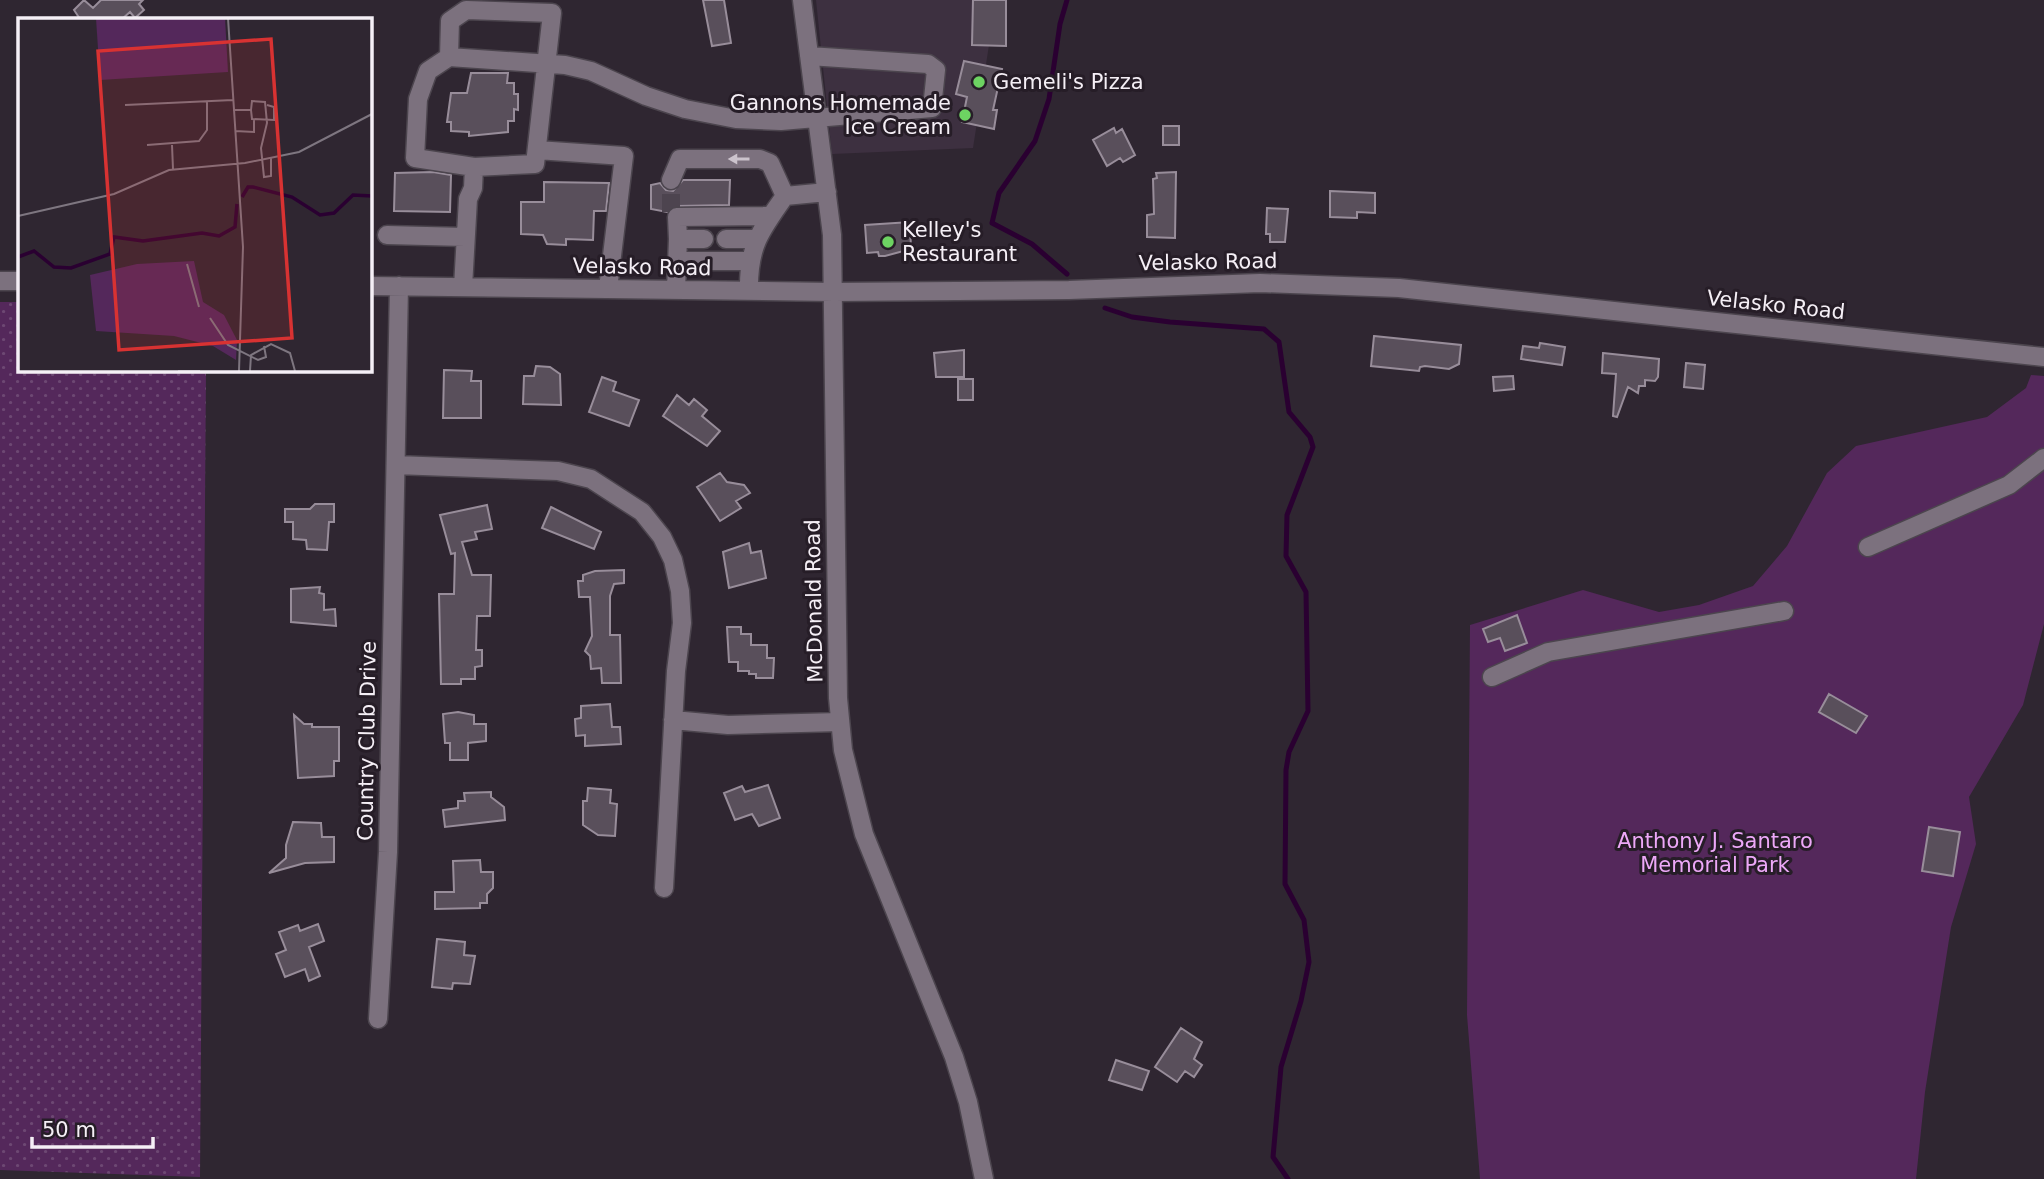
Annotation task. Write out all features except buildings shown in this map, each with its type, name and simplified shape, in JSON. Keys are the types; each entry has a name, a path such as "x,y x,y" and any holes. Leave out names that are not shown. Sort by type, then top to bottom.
{"street":[{"name":"McDonald Road","path":"802,0 832,235 840,722 852,793 864,834 954,1057 968,1102 984,1179"},
{"path":"449,58 450,21 466,9 552,13 546,64 537,150 535,164 474,167 415,158 418,99 428,71 449,58 546,64 591,71 646,96 685,109 747,119 781,121 932,108 936,71 928,64 809,56"},
{"path":"537,150 624,156 608,289"},
{"path":"671,180 680,159 760,159 770,163 785,196"},
{"path":"463,287 468,199 473,188 474,167"},
{"path":"749,291 749,261 757,239 785,196 827,192"},
{"path":"676,290 678,239 674,215 771,216"},
{"path":"387,235 466,237"},
{"path":"678,239 705,239"},
{"path":"726,239 757,239"},
{"path":"678,261 749,261"},
{"path":"0,281 18,281"},
{"name":"Velasko Road","path":"371,286 834,292 1069,290 1260,283 1399,288 2044,357"},
{"name":"Country Club Drive","path":"378,1019 388,852 399,286"},
{"path":"1868,547 2009,485 2044,458"},
{"path":"396,465 558,471 591,479 642,512 662,537 673,560 680,591 682,623 673,720 664,888"},
{"path":"1492,677 1548,652 1784,611"},
{"path":"673,720 729,725 840,722"}],"shaded area":[{"path":"816,0 996,0 973,148 832,154"}],"green space":[{"path":"0,302 18,302 18,371 206,371 200,1177 0,1170"},
{"name":"Anthony J. Santaro Memorial Park","path":"2031,375 2044,376 2044,624 2023,705 1969,797 1976,844 1951,927 1925,1092 1916,1179 1480,1179 1467,1015 1470,625 1583,590 1659,612 1699,605 1753,586 1787,546 1827,473 1856,446 1987,417 2026,388"}],"waterway":[{"path":"1067,0 1060,24 1049,99 1035,141 999,193 992,223 1032,244 1067,274"},
{"path":"1105,308 1132,317 1264,329 1279,342 1289,412 1310,437 1313,447 1287,515 1286,556 1306,592 1308,711 1289,752 1286,770 1285,884 1304,920 1309,962 1301,1001 1281,1067 1273,1157 1288,1179"}],"tunnel":[{"path":"671,180 671,212"}],"place":[{"name":"Gemeli's Pizza","path":"979,82"},
{"name":"Gannons Homemade Ice Cream","path":"965,115"},
{"name":"Kelley's Restaurant","path":"888,242"}]}
